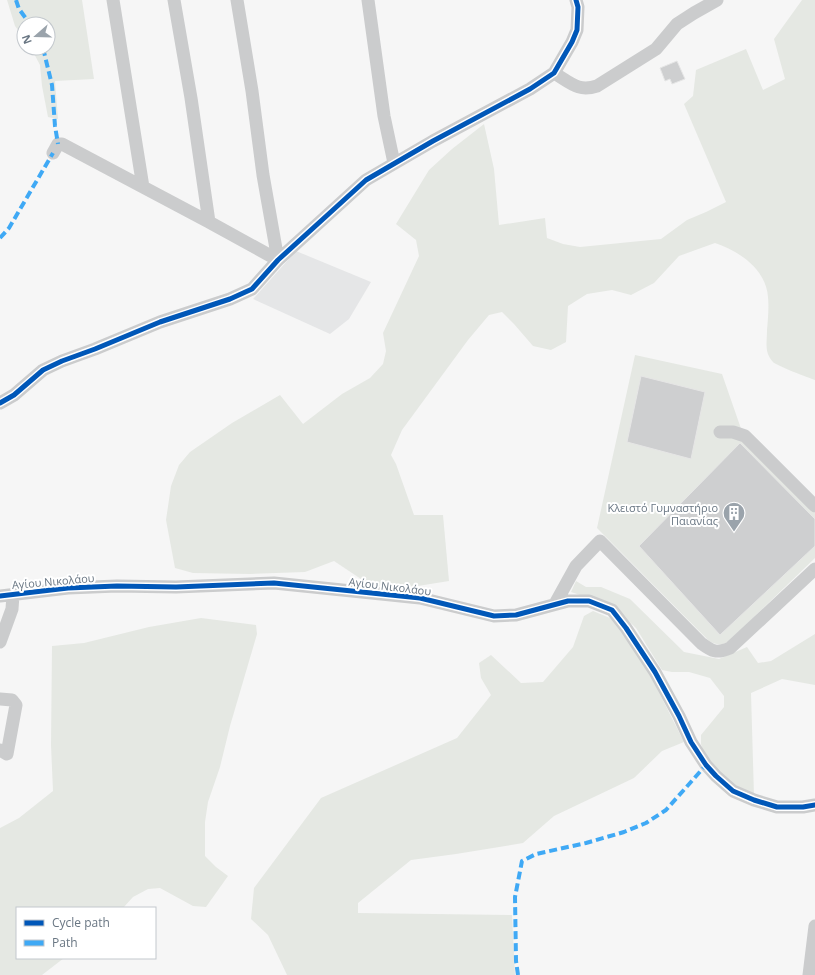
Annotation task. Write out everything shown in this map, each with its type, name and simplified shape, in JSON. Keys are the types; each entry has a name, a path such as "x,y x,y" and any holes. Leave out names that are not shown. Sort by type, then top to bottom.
{"street":[{"path":"113,0 143,187"},
{"path":"174,0 191,98 209,222"},
{"path":"237,0 252,91 263,175 278,260"},
{"path":"368,0 384,116 394,164"},
{"path":"0,403 14,395 43,370 62,361 160,322 230,299 252,289 278,260 366,180 530,89 554,73 572,42 577,30 578,7 576,0"},
{"path":"554,73 580,88 597,86 656,48 677,24 717,0"},
{"path":"53,153 58,144 62,144 278,260"},
{"path":"720,432 732,432 745,436 815,506"},
{"path":"554,604 576,566 600,541 701,643 712,650 722,652 730,648 815,569"},
{"name":"Αγίου Νικολάου","path":"6,596 68,588 274,583 420,598 494,616 516,615 568,601 589,601 612,610 640,647 679,716 691,742 702,759 716,776 733,791 754,800 777,807 803,807 815,805"},
{"path":"0,642 12,609 6,596"},
{"path":"0,698 12,700 16,705 7,754 0,750"},
{"path":"809,975 815,926"}],"shaded area":[{"path":"7,0 82,0 94,79 55,81 58,119 48,117 42,86 40,65 35,56 56,56 56,16 16,16 16,27"},
{"path":"802,0 815,0 815,380 780,366 773,362 770,358 767,351 768,297 762,278 750,262 742,256 724,246 715,243 679,256 654,283 631,295 612,290 587,294 568,306 566,342 551,350 533,346 502,312 489,315 468,340 402,430 391,455 396,464 414,515 443,515 449,581 399,589 370,585 334,561 305,572 250,574 193,573 175,568 166,520 171,486 179,465 190,452 232,423 280,395 303,424 342,394 370,378 383,364 386,351 383,333 419,256 416,240 396,224 429,170 452,149 484,124 494,169 499,225 545,218 547,238 563,244 580,247 661,239 687,220 726,202 684,104 693,96 696,70 746,49 763,90 785,79 774,39"},
{"path":"296,251 371,282 349,319 330,334 253,299"},
{"path":"635,355 722,374 746,443 815,513 815,558 730,640 722,644 709,641 597,528"},
{"path":"576,581 586,587 601,587 630,599 684,652 719,659 747,647 758,663 771,661 815,634 815,685 782,679 751,693 754,796 735,786 718,771 704,754 701,744 701,735 724,707 724,696 710,678 689,672 672,672 662,670 636,628 613,606 571,592"},
{"path":"593,611 610,618 642,659 684,742 662,751 634,778 554,816 523,843 411,860 358,903 358,913 512,915 515,975 287,975 268,935 251,919 254,888 321,798 457,738 491,695 481,678 479,663 491,655 521,683 543,682 573,647 584,616"},
{"path":"201,618 256,625 257,634 230,726 220,767 208,802 205,822 205,856 228,876 206,907 193,906 160,888 148,889 133,897 124,907 16,907 16,959 63,959 42,975 0,975 0,828 19,818 53,791 51,745 52,646 84,643 149,627"}],"building":[{"path":"677,61 685,79 672,84 670,79 665,81 660,68"},
{"path":"641,376 705,392 691,459 627,442"},
{"name":"Κλειστό Γυμναστήριο Παιανίας","path":"740,443 815,519 815,546 720,635 639,546"}],"marked path":[{"path":"16,0 19,9 24,16"},
{"path":"45,56 52,85 58,144"},
{"path":"0,238 9,228 53,153"},
{"path":"518,975 516,961 515,897 522,861 536,854 586,843 624,832 646,823 666,810 706,765"}],"cycle path":[{"path":"0,403 14,395 43,370 62,361 160,322 230,299 252,289 278,260 366,180 433,141 530,89 554,73 572,42 577,30 578,7 576,0"},
{"path":"0,596 68,588 117,586 176,587 274,583 420,598 494,616 516,615 568,601 589,601 612,610 626,628 655,672 679,716 691,742 706,765 716,776 733,791 754,800 777,807 803,807 815,805"}],"place":[{"name":"Κλειστό Γυμναστήριο Παιανίας","path":"734,532"}]}
